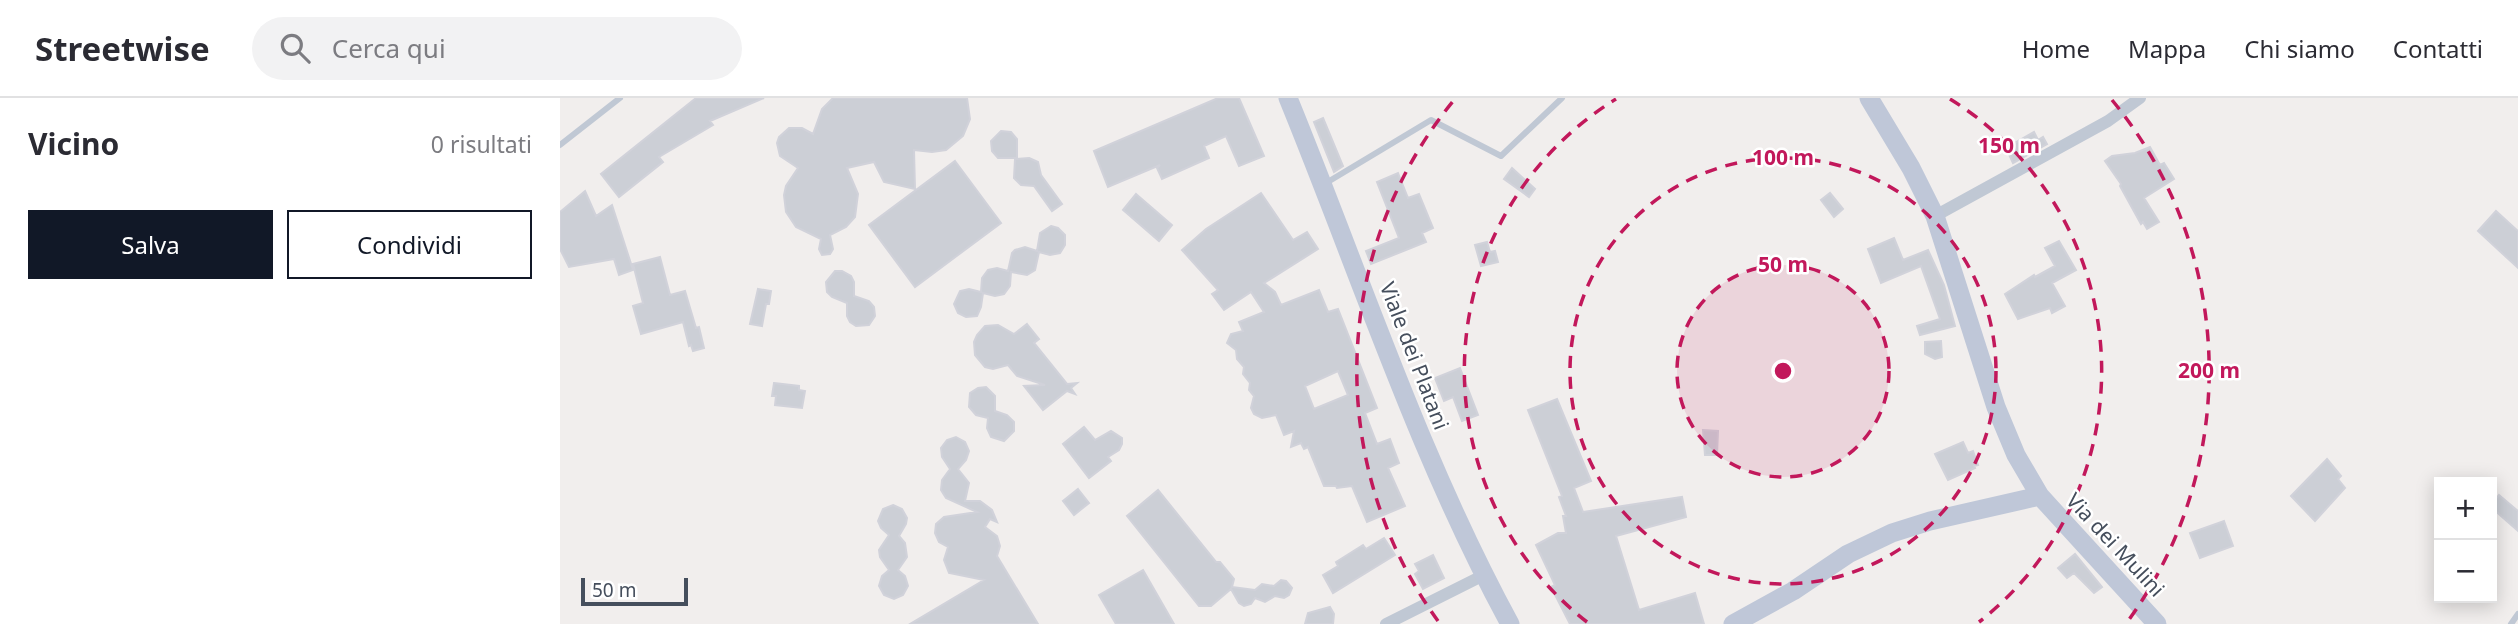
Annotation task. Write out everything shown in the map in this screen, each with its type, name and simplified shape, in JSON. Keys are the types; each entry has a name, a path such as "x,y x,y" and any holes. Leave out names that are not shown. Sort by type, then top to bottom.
{"street":[{"name":"Viale dei Platani","path":"1288,98 1429,457 1510,624"},
{"name":"Via dei Mulini","path":"1869,98 1911,168 1934,216 1996,407 2016,455 2040,496 2157,624"},
{"path":"1934,216 2108,121 2140,98"},
{"path":"1733,624 1793,591 1848,554 1892,533 1930,521 2040,496"},
{"path":"1387,624 1484,575"}],"lane":[{"path":"560,145 620,98"},
{"path":"1324,185 1431,120 1501,156 1562,98"},
{"path":"2511,624 2518,614"}],"building":[{"path":"696,98 764,98 710,121 713,125 659,157 663,162 619,197 601,174"},
{"path":"833,98 967,98 970,119 963,136 946,150 914,150 915,189 884,182 874,162 847,168 858,194 855,217 846,227 830,235 833,249 830,254 822,255 819,249 821,239 796,227 786,212 786,186 798,168 780,156 777,143 779,137 789,128 802,128 813,134 822,109"},
{"path":"1218,98 1239,98 1264,156 1239,166 1226,136 1204,146 1209,158 1162,179 1157,168 1160,165 1108,187 1094,151"},
{"path":"1323,118 1343,166 1334,172 1314,122"},
{"path":"1001,131 1011,132 1017,139 1017,158 998,158 992,151 991,141"},
{"path":"2034,132 2038,140 2043,137 2047,144 2013,163 2006,148"},
{"path":"2150,147 2160,165 2164,163 2174,179 2144,198 2159,222 2147,229 2143,222 2141,224 2121,184 2105,161 2112,156 2135,153"},
{"path":"1029,158 1038,162 1041,175 1062,204 1052,211 1034,186 1021,185 1014,178 1015,159"},
{"path":"955,161 1001,223 915,287 869,225"},
{"path":"1512,168 1535,189 1529,197 1504,179"},
{"path":"1398,173 1408,198 1419,194 1433,228 1422,233 1426,242 1371,264 1366,251 1399,238 1377,182"},
{"path":"585,191 596,216 612,205 633,270 619,275 614,259 569,267 560,249 560,212"},
{"path":"1261,193 1293,240 1307,232 1318,249 1264,283 1275,292 1281,305 1319,290 1328,312 1338,309 1377,408 1365,413 1377,444 1390,439 1399,463 1388,468 1405,506 1367,522 1352,486 1324,486 1308,447 1304,449 1301,443 1291,447 1294,431 1284,435 1276,415 1262,418 1254,414 1251,408 1254,396 1249,390 1250,383 1243,374 1244,367 1237,359 1236,350 1227,343 1231,334 1243,331 1239,322 1264,312 1251,292 1224,310 1212,294 1218,290 1182,250 1206,229","holes":["1338,371 1348,395 1314,409 1305,386"]},
{"path":"1830,193 1843,209 1834,217 1821,200"},
{"path":"1136,194 1172,225 1159,241 1123,210"},
{"path":"2496,211 2518,231 2518,268 2478,231"},
{"path":"1051,226 1058,228 1065,235 1065,245 1060,253 1050,255 1039,252 1035,270 1027,275 1011,272 1010,286 1004,294 995,296 983,293 977,316 966,317 958,313 954,304 960,291 969,289 981,292 982,278 988,270 997,268 1008,271 1015,250 1025,247 1037,251 1040,233"},
{"path":"1894,238 1903,260 1928,250 1944,285 1955,326 1920,335 1917,326 1940,319 1921,266 1881,283 1868,249"},
{"path":"2059,241 2076,270 2052,283 2065,306 2052,313 2050,308 2018,319 2005,294 2034,275 2035,277 2055,266 2045,248"},
{"path":"1487,242 1490,252 1495,251 1498,262 1481,266 1475,245"},
{"path":"660,257 670,295 685,291 704,348 693,351 691,345 689,346 683,322 641,334 633,306 643,303 633,264"},
{"path":"835,271 851,276 854,296 869,301 874,307 875,316 869,325 856,326 850,322 847,303 827,292 826,282"},
{"path":"758,289 771,291 762,326 750,324"},
{"path":"1027,324 1039,339 1034,343 1067,384 1077,383 1071,388 1075,394 1067,391 1043,410 1024,386 1045,385 1017,376 1008,365 993,369 985,367 975,355 974,342 985,326 998,325 1014,334"},
{"path":"1941,341 1942,357 1935,359 1925,354 1925,342"},
{"path":"1460,368 1478,415 1462,421 1453,397 1444,401 1435,378"},
{"path":"774,383 799,386 799,390 805,391 802,408 775,405 776,396 772,396"},
{"path":"986,387 995,396 995,411 1007,415 1014,422 1014,431 1004,441 991,437 987,428 988,418 976,415 969,407 970,393"},
{"path":"1557,399 1591,481 1574,488 1583,512 1682,497 1686,517 1616,536 1639,610 1695,593 1704,624 1570,624 1551,587 1555,585 1536,545 1558,533 1566,533 1563,516 1566,516 1559,497 1562,496 1528,410"},
{"path":"1084,427 1095,440 1111,431 1122,438 1119,450 1108,457 1111,461 1089,478 1063,444"},
{"path":"1703,430 1718,431 1717,455 1705,455"},
{"path":"956,437 965,442 969,451 966,460 958,469 969,483 965,501 980,501 992,510 997,522 990,519 985,527 997,536 1000,546 997,556 1038,624 910,624 984,580 949,573 944,560 948,547 939,542 935,533 936,524 944,517 977,512 946,498 941,490 942,480 950,469 942,457 941,448 947,440"},
{"path":"1963,442 1968,453 1973,451 1978,465 1948,480 1935,454"},
{"path":"2327,459 2341,476 2338,479 2345,488 2315,521 2291,496"},
{"path":"1078,489 1089,503 1074,515 1063,501"},
{"path":"1158,490 1216,562 1220,562 1234,579 1232,587 1255,590 1262,584 1274,586 1281,580 1286,581 1292,588 1289,595 1284,598 1275,596 1265,602 1255,598 1251,604 1244,606 1239,603 1231,589 1211,606 1199,606 1127,516"},
{"path":"2499,495 2518,511 2518,531 2497,512"},
{"path":"893,505 902,509 907,518 899,536 905,543 907,557 898,570 905,576 908,586 903,595 894,599 884,595 879,586 882,576 889,570 880,557 879,550 889,535 878,521 883,509"},
{"path":"2224,521 2233,546 2200,558 2190,533"},
{"path":"1384,538 1395,555 1333,593 1323,575 1338,566 1336,562 1363,545 1366,549"},
{"path":"2075,554 2102,587 2094,593 2074,573 2067,578 2058,568"},
{"path":"1433,555 1444,578 1423,589 1415,574 1419,571 1415,564"},
{"path":"1143,570 1174,624 1116,624 1099,595"},
{"path":"1330,607 1334,614 1333,624 1305,624 1308,613"}]}
